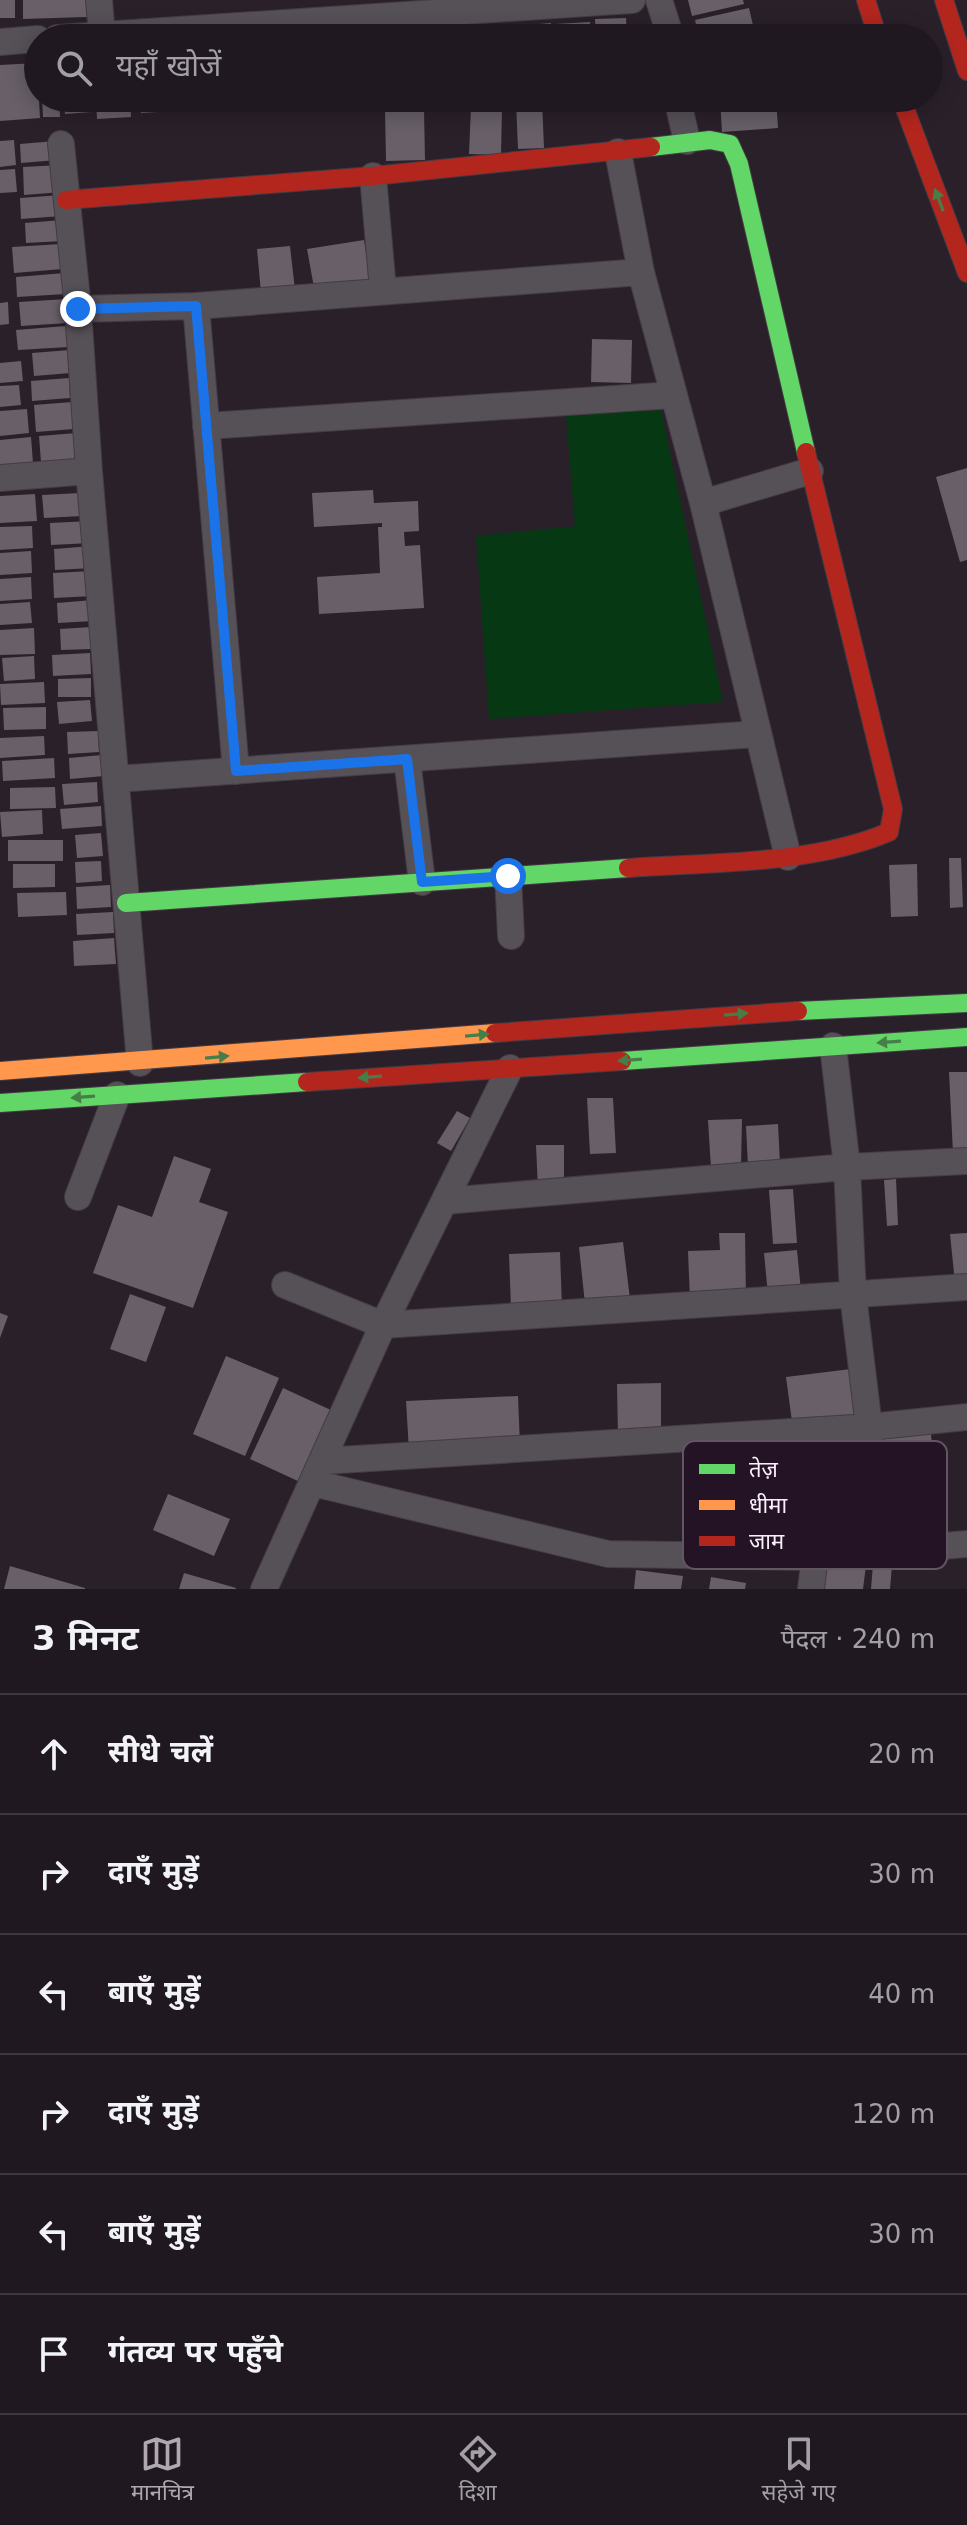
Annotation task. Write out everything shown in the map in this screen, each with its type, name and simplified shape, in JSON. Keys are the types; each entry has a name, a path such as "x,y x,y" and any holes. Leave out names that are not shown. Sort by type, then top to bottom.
{"main road":[{"path":"866,0 874,24"},
{"path":"944,0 967,71"},
{"path":"906,112 967,273"},
{"path":"66,200 373,176 618,152 687,141 710,140 730,144 739,164 893,809 889,832 868,841 788,857 126,903"},
{"path":"0,1071 140,1063 824,1007 967,1003"},
{"path":"0,1103 967,1037"}],"street":[{"path":"99,0 101,24"},
{"path":"208,24 343,10 632,0"},
{"path":"659,0 667,24"},
{"path":"0,42 24,40"},
{"path":"680,112 687,141"},
{"path":"61,144 78,309 140,1063"},
{"path":"618,152 641,272 703,503 788,857"},
{"path":"373,176 383,290"},
{"path":"78,309 196,306 641,272"},
{"path":"196,306 236,771"},
{"path":"206,426 673,395"},
{"path":"0,478 89,471"},
{"path":"703,503 810,471"},
{"path":"116,779 757,734"},
{"path":"407,759 422,882"},
{"path":"508,876 511,936"},
{"path":"833,1046 847,1167 853,1295 869,1441"},
{"path":"264,1589 383,1325 510,1068"},
{"path":"78,1197 117,1095"},
{"path":"445,1201 847,1167 967,1161"},
{"path":"285,1285 383,1325 967,1287"},
{"path":"698,1441 967,1417"},
{"path":"318,1472 683,1442"},
{"path":"318,1472 608,1554 683,1555"},
{"path":"947,1546 967,1544"},
{"path":"811,1589 814,1569"}],"green space":[{"path":"661,410 723,702 489,719 476,536 575,526 566,415"}],"building":[{"path":"0,0 15,0 15,18 0,18"},
{"path":"23,0 87,0 87,17 23,19"},
{"path":"688,0 743,0 744,4 692,16"},
{"path":"749,8 753,24 696,24 695,20"},
{"path":"626,18 626,24 595,24 595,19"},
{"path":"24,64 24,112 40,112 40,118 0,121 0,65"},
{"path":"43,112 60,112 60,117 43,117"},
{"path":"97,112 131,112 131,117 97,119"},
{"path":"385,112 424,112 425,160 386,161"},
{"path":"471,112 502,112 501,155 469,154"},
{"path":"516,112 542,112 544,148 518,149"},
{"path":"721,112 777,112 778,128 722,132"},
{"path":"14,140 16,165 0,167 0,141"},
{"path":"55,141 57,160 21,163 20,144"},
{"path":"61,165 62,192 24,195 23,167"},
{"path":"15,169 17,192 0,193 0,170"},
{"path":"61,195 62,216 21,219 20,198"},
{"path":"62,220 64,241 26,243 25,223"},
{"path":"364,240 371,284 315,293 307,249"},
{"path":"61,244 63,269 14,273 12,247"},
{"path":"290,246 295,290 261,293 257,249"},
{"path":"65,273 66,294 17,297 16,277"},
{"path":"67,299 68,323 21,326 19,302"},
{"path":"8,302 9,324 0,325 0,303"},
{"path":"66,326 68,347 18,350 16,330"},
{"path":"592,339 632,340 631,383 591,382"},
{"path":"70,350 71,373 34,376 32,353"},
{"path":"21,361 23,381 0,383 0,363"},
{"path":"69,378 70,398 32,401 31,381"},
{"path":"19,385 21,405 0,407 0,386"},
{"path":"72,402 74,429 36,432 34,405"},
{"path":"27,409 29,433 0,436 0,411"},
{"path":"77,433 79,459 41,462 39,436"},
{"path":"31,437 33,463 0,465 0,440"},
{"path":"967,468 967,560 960,562 936,477"},
{"path":"373,490 374,503 418,501 419,531 404,532 405,546 420,545 424,608 319,614 317,577 380,573 378,527 382,527 382,523 314,527 312,493"},
{"path":"80,493 82,516 44,518 42,495"},
{"path":"35,494 37,521 0,523 0,496"},
{"path":"90,521 91,543 51,545 50,523"},
{"path":"32,526 33,548 0,550 0,527"},
{"path":"92,546 93,568 55,570 54,549"},
{"path":"31,551 32,573 0,575 0,553"},
{"path":"91,571 93,596 54,598 53,573"},
{"path":"31,577 32,599 0,601 0,579"},
{"path":"93,600 94,621 58,623 57,603"},
{"path":"30,602 32,623 0,625 0,604"},
{"path":"91,627 92,649 61,650 60,629"},
{"path":"34,628 35,654 0,655 0,630"},
{"path":"90,653 91,674 53,676 52,655"},
{"path":"34,656 35,679 4,681 2,658"},
{"path":"91,678 91,697 58,697 58,679"},
{"path":"44,682 45,703 1,705 0,684"},
{"path":"90,700 92,721 59,724 57,702"},
{"path":"46,707 46,729 4,730 3,708"},
{"path":"98,731 99,752 68,754 67,732"},
{"path":"44,736 45,755 0,758 0,738"},
{"path":"102,755 104,776 70,779 69,758"},
{"path":"54,758 55,778 3,781 2,761"},
{"path":"97,782 98,802 64,805 62,784"},
{"path":"55,787 56,808 10,809 10,788"},
{"path":"101,806 102,826 62,829 60,809"},
{"path":"42,810 43,834 2,837 0,812"},
{"path":"101,833 103,856 77,858 75,835"},
{"path":"8,840 63,840 63,861 8,861"},
{"path":"949,858 961,858 963,907 950,908"},
{"path":"101,861 102,881 76,883 75,862"},
{"path":"13,864 55,864 55,887 13,888"},
{"path":"917,864 918,916 891,917 889,865"},
{"path":"110,885 111,907 77,909 76,887"},
{"path":"66,892 67,915 18,917 17,893"},
{"path":"113,912 114,933 77,935 76,914"},
{"path":"114,938 116,964 74,966 73,941"},
{"path":"949,1072 967,1072 967,1153 953,1153"},
{"path":"587,1098 613,1098 616,1153 590,1154"},
{"path":"457,1111 470,1118 451,1151 437,1143"},
{"path":"742,1119 741,1167 711,1168 708,1120"},
{"path":"778,1124 780,1164 748,1166 746,1126"},
{"path":"536,1145 564,1145 564,1188 538,1189"},
{"path":"174,1156 211,1169 199,1202 228,1212 193,1308 93,1273 118,1205 152,1217"},
{"path":"896,1179 898,1225 887,1226 884,1180"},
{"path":"793,1189 797,1243 773,1244 769,1190"},
{"path":"719,1233 745,1233 746,1298 690,1300 688,1251 720,1250"},
{"path":"967,1233 967,1283 955,1283 950,1234"},
{"path":"623,1242 630,1299 585,1304 579,1247"},
{"path":"797,1250 801,1291 768,1295 764,1253"},
{"path":"560,1252 562,1307 511,1308 509,1254"},
{"path":"130,1294 166,1307 146,1362 110,1349"},
{"path":"0,1313 8,1316 0,1338"},
{"path":"226,1356 279,1378 245,1456 193,1434"},
{"path":"851,1369 858,1421 793,1429 786,1377"},
{"path":"661,1383 661,1437 618,1437 617,1384"},
{"path":"283,1388 333,1411 300,1482 250,1459"},
{"path":"518,1396 520,1445 409,1451 406,1401"},
{"path":"931,1434 932,1441 882,1441"},
{"path":"168,1494 230,1519 214,1556 153,1530"},
{"path":"10,1566 85,1588 85,1589 4,1589"},
{"path":"823,1569 866,1569 863,1589 824,1589"},
{"path":"873,1569 892,1569 890,1589 871,1589"},
{"path":"636,1570 683,1576 681,1589 634,1589"},
{"path":"184,1573 236,1588 236,1589 179,1589"},
{"path":"711,1577 746,1583 745,1589 709,1589"}],"traffic: fast":[{"path":"651,147 710,140 730,144 739,164 806,452"},
{"path":"126,903 628,868"},
{"path":"798,1011 967,1003"},
{"path":"622,1061 967,1037"},
{"path":"0,1103 307,1082"}],"traffic: slow":[{"path":"0,1071 495,1033"}],"traffic: jam":[{"path":"866,0 874,24"},
{"path":"944,0 967,71"},
{"path":"906,112 967,273"},
{"path":"66,200 373,176 651,147"},
{"path":"628,868 794,856 859,843 889,832 893,809 806,452"},
{"path":"495,1033 798,1011"},
{"path":"307,1082 622,1061"}],"route":[{"path":"78,309 196,306 236,771 407,759 422,882 508,876"}]}
